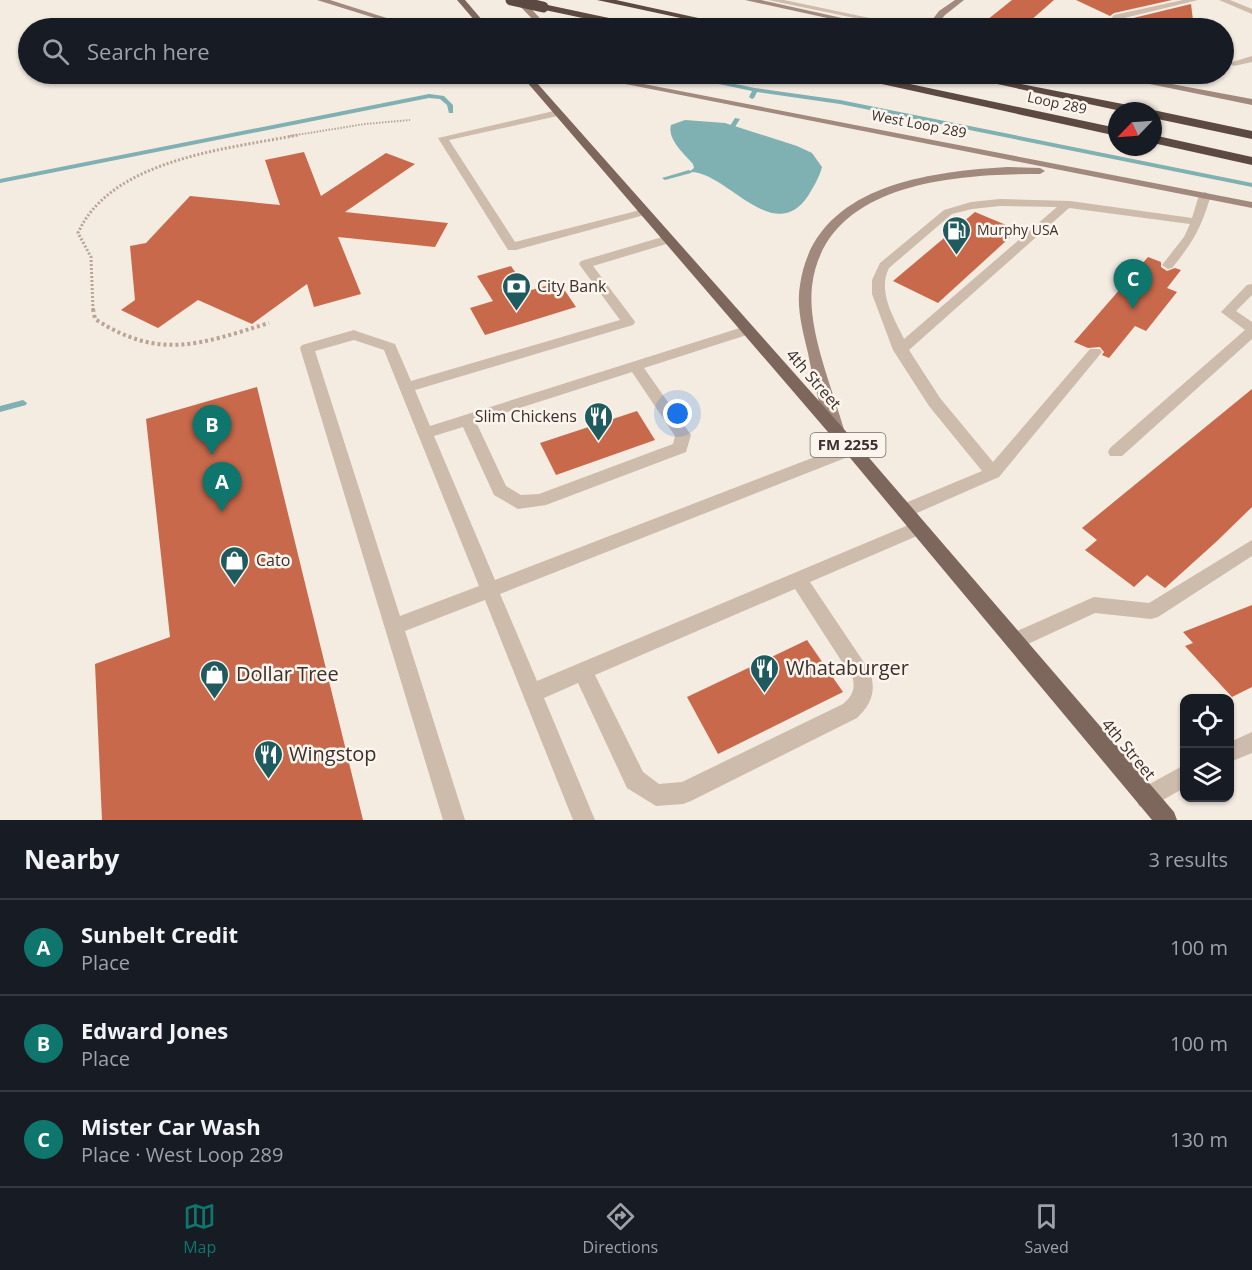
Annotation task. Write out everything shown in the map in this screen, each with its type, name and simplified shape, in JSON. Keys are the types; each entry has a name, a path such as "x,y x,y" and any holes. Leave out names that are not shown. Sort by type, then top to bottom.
{"highway":[{"path":"511,0 595,18"},
{"path":"602,0 690,18"},
{"name":"Loop 289","path":"896,84 1108,130"},
{"name":"Loop 289","path":"1006,84 1108,105"},
{"path":"1162,116 1252,135"},
{"path":"1162,141 1252,162"}],"main road":[{"path":"321,0 381,18"},
{"path":"461,0 476,18"},
{"path":"518,0 535,18"},
{"path":"749,0 835,18"},
{"path":"938,18 960,0"},
{"name":"4th Street","path":"533,84 852,449 1166,820"},
{"name":"West Loop 289","path":"629,84 1252,205"},
{"path":"1158,84 1252,102"},
{"path":"837,433 809,326 806,288 808,270 815,252 835,224 859,204 874,196 903,185 942,176 1015,170 1101,175"}],"street":[{"path":"772,0 863,18"},
{"path":"1116,18 1194,0"},
{"path":"1223,0 1252,12"},
{"path":"1234,63 1252,59"},
{"path":"558,113 442,138 512,246 644,212"},
{"path":"1168,265 1191,238 1205,195"},
{"path":"993,473 938,409 900,350 877,286 879,274 884,266 948,212 958,207 989,203 1066,205 1197,222"},
{"path":"900,350 1066,205"},
{"path":"406,388 627,322 585,264 669,239"},
{"path":"1116,452 1252,330 1228,312 1252,288"},
{"path":"425,433 748,330"},
{"path":"454,820 307,348 354,335 390,347 584,820"},
{"path":"904,511 993,473 1095,352"},
{"path":"467,420 500,490 518,502 540,500 680,448 683,435 635,366"},
{"path":"394,627 852,449"},
{"path":"531,693 918,528"},
{"path":"1015,641 1094,605 1151,612 1252,547"},
{"path":"583,672 635,780 644,789 656,795 682,793 850,711 862,697 866,688 862,676 799,580"},
{"path":"1234,750 1252,742"},
{"path":"1147,798 1180,779"}],"path":[{"path":"269,323 214,340 177,346 153,346 107,328 95,319 92,303 91,256 78,233 84,217 104,197 128,181 179,160 351,125 410,120"}],"water":[{"path":"685,120 725,123 797,146 812,153 822,167 819,175 808,196 794,210 780,214 764,210 703,174 689,172 694,168 693,164 677,146 670,130 671,125"}],"building":[{"path":"1012,0 1054,0 1033,18 990,18"},
{"path":"1076,0 1172,0 1114,13 1110,16"},
{"path":"1191,4 1193,18 1133,18"},
{"path":"304,152 321,196 386,153 415,164 345,212 448,223 435,247 338,237 361,294 314,307 307,284 252,324 198,300 158,328 121,310 135,300 130,246 146,243 190,196 280,205 265,160"},
{"name":"Murphy USA","path":"975,212 1018,230 938,303 893,281"},
{"path":"1148,257 1161,262 1161,267 1167,271 1175,268 1181,270 1167,288 1177,292 1146,331 1135,326 1109,358 1102,355 1104,352 1100,347 1088,348 1074,342"},
{"name":"City Bank","path":"511,266 528,291 559,282 576,307 485,335 470,308 493,301 477,276"},
{"path":"257,387 363,820 102,820 95,664 170,637 146,419"},
{"path":"1252,389 1252,507 1216,542 1165,588 1147,575 1134,587 1085,550 1097,540 1082,528"},
{"name":"Slim Chickens","path":"637,411 655,440 556,475 540,443"},
{"path":"1252,605 1252,687 1234,696 1234,694 1229,694 1185,646 1193,643 1183,632"},
{"name":"Whataburger","path":"807,640 843,692 718,754 687,697"}],"waterway":[{"path":"727,84 755,90"},
{"path":"752,97 755,90"},
{"path":"755,90 840,102 1252,185"},
{"path":"0,181 429,96 442,97 450,105 451,112"},
{"path":"733,126 737,119"},
{"path":"665,178 689,172"},
{"path":"0,409 23,403"}],"place":[{"name":"Murphy USA","path":"956,256"},
{"name":"Mister Car Wash","path":"1133,309"},
{"name":"City Bank","path":"516,312"},
{"name":"Slim Chickens","path":"598,442"},
{"name":"Edward Jones","path":"212,455"},
{"name":"Sunbelt Credit","path":"222,512"},
{"name":"Cato","path":"235,586"},
{"name":"Whataburger","path":"765,694"},
{"name":"Dollar Tree","path":"215,700"},
{"name":"Wingstop","path":"268,780"}]}
